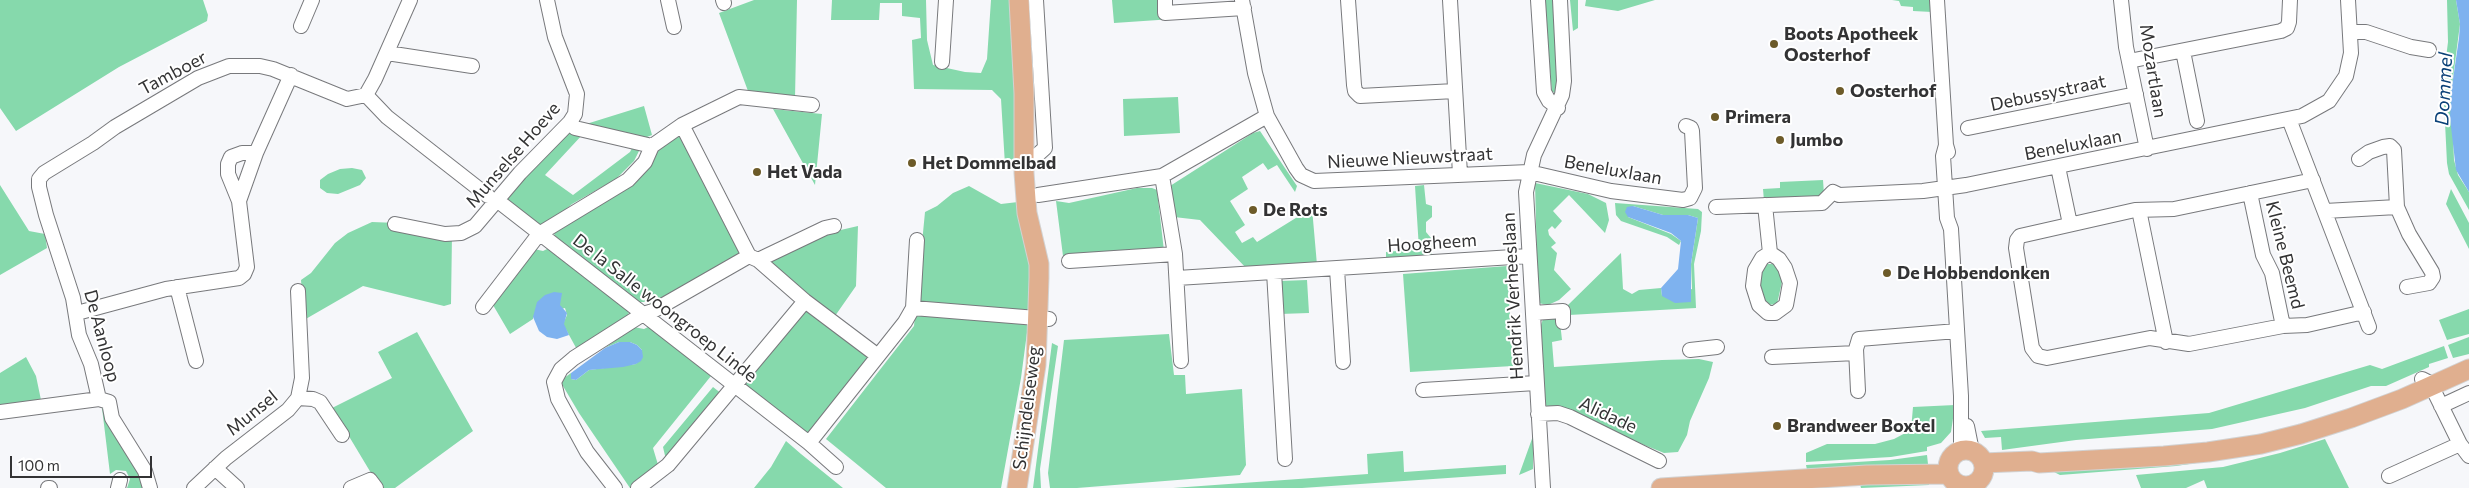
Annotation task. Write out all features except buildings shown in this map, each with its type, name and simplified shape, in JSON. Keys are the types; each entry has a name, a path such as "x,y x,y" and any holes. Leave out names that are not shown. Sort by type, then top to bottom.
{"main road":[{"name":"Schijndelseweg","path":"1019,0 1024,93 1024,172 1027,213 1039,264 1046,363 1026,488"},
{"name":"Schijndelseweg","path":"1017,488 1043,318 1046,255 1035,157 1028,0"},
{"path":"1661,488 1812,483 1867,475 1881,470 1967,472 2032,468 2039,463 2208,452 2277,440 2351,418 2382,405 2402,400 2446,368 2469,364"},
{"path":"2427,383 2469,368"}],"street":[{"path":"301,26 312,0"},
{"path":"366,95 410,0"},
{"name":"Munselse Hoeve","path":"395,224 445,234 461,233 475,226 493,198 576,114 577,94 555,37 547,0"},
{"path":"668,0 674,27"},
{"path":"942,62 946,0"},
{"name":"Schijndelseweg","path":"1035,157 1045,148 1036,0"},
{"path":"1164,0 1165,13 1243,4"},
{"path":"1348,0 1355,91 1360,96 1455,91"},
{"path":"1450,0 1460,174"},
{"path":"1538,0 1544,92 1548,101 1558,108"},
{"name":"Hendrik Verheeslaan","path":"1543,488 1526,192 1534,155 1558,108 1564,81 1560,0"},
{"path":"1937,0 1946,145 1950,156 1948,188 1954,219 1951,229 1967,472"},
{"name":"Mozartlaan","path":"2121,0 2129,61 2147,149"},
{"path":"2129,61 2287,28 2290,0"},
{"name":"Beneluxlaan","path":"1716,208 1822,203 1832,192 1839,196 1948,188 2289,120 2315,111 2329,101 2338,91 2346,76 2351,53 2348,0"},
{"name":"Nieuwe Nieuwstraat","path":"1243,4 1255,73 1267,116 1301,175 1314,181 1529,172"},
{"path":"2350,32 2366,32 2411,47 2429,50"},
{"path":"2183,50 2197,121"},
{"path":"387,53 472,66"},
{"name":"Tamboer","path":"39,179 44,173 93,143 104,134 214,70 241,65 260,66 290,75 347,99 366,95"},
{"path":"240,201 256,153 290,75"},
{"name":"Debussystraat","path":"1968,128 2136,94"},
{"name":"De la Salle woongroep Linde","path":"366,95 387,117 809,443 836,467"},
{"path":"483,307 539,234 628,180 645,162 652,146 682,125 739,97 812,105"},
{"path":"1038,195 1162,176 1267,116"},
{"path":"2289,120 2370,327"},
{"path":"570,122 575,128 652,146"},
{"path":"682,125 754,258 804,301 878,356"},
{"name":"Beneluxlaan","path":"1529,172 1627,194 1683,200 1690,198 1695,188 1692,131 1686,126"},
{"path":"2359,160 2369,152 2390,141 2395,156 2397,207 2409,234 2432,272 2433,277 2429,283 2408,287"},
{"path":"77,313 177,287 239,278 244,274 247,267 240,201 228,174 228,164 231,157 242,153 256,153"},
{"path":"2058,167 2070,224"},
{"path":"1162,176 1175,254 1181,361"},
{"name":"De Aanloop","path":"39,179 38,187 77,313 79,334 91,364 99,399 109,402 112,418 145,471 150,488"},
{"name":"Kleine Beemd","path":"2313,180 2174,209 2139,210 2026,233 2017,240 2022,296 2034,352 2038,356 2047,358 2150,338 2166,342 2189,344 2283,326 2307,324 2364,312"},
{"name":"Kleine Beemd","path":"2250,194 2263,256 2272,273 2283,326"},
{"path":"1765,205 1770,253"},
{"path":"2325,210 2397,207"},
{"path":"2139,210 2166,342"},
{"path":"615,488 587,452 558,399 554,382 561,369 574,358 643,314 653,311 754,258 834,226"},
{"path":"809,443 878,356 913,308 917,240"},
{"path":"1069,261 1175,254"},
{"name":"Hoogheem","path":"1177,278 1529,256"},
{"path":"1337,269 1343,362"},
{"path":"1274,272 1285,459"},
{"path":"177,287 196,361"},
{"name":"Munsel","path":"194,488 288,410 298,398 302,378 298,291"},
{"path":"638,488 668,465 804,301"},
{"path":"913,308 1043,318"},
{"path":"1533,313 1562,311 1563,322"},
{"path":"1858,391 1856,343 1864,336 1957,331"},
{"path":"1690,350 1717,347"},
{"path":"1772,357 1856,353"},
{"path":"1423,390 1536,383"},
{"path":"2427,383 2460,444 2469,456"},
{"path":"2441,406 2469,393"},
{"path":"298,398 313,398 320,402 342,435"},
{"path":"0,412 99,399"},
{"name":"Alidade","path":"1538,414 1558,413 1570,416 1659,461"},
{"path":"2389,476 2460,444"},
{"path":"216,468 237,488"},
{"path":"351,488 373,484"}],"green space":[{"path":"0,0 203,0 208,15 207,21 119,67 16,131 0,108"},
{"path":"754,0 797,0 795,98 748,91 719,13"},
{"path":"832,0 926,0 927,40 933,65 965,72 981,73 987,59 991,0 1017,0 1021,165 1005,165 1001,99 992,90 914,89 912,40 921,38 920,18 902,16 902,3 880,3 879,20 831,20"},
{"path":"1112,0 1172,0 1173,19 1114,23"},
{"path":"1543,0 1556,0 1561,60 1556,94 1552,91"},
{"path":"1570,0 1578,0 1578,28 1573,31"},
{"path":"1586,0 1655,0 1618,11 1585,6"},
{"path":"1892,0 1932,0 1932,12 1913,11 1913,7 1901,6 1899,1"},
{"path":"2447,0 2456,0 2460,24 2451,93 2454,160 2458,175 2469,192 2469,210 2449,174 2447,163 2443,82 2448,42"},
{"path":"1178,97 1180,133 1124,136 1123,99"},
{"path":"644,106 652,135 642,139 583,125"},
{"path":"773,109 822,114 815,185"},
{"path":"565,129 583,134 545,175 573,195 630,152 633,146 641,147 634,161 616,179 572,204 548,224 535,224 502,200"},
{"path":"1260,131 1297,186 1295,192 1277,165 1268,170 1263,163 1242,177 1248,189 1230,201 1245,225 1235,232 1242,243 1253,237 1257,242 1312,208 1317,265 1248,270 1200,220 1174,217 1170,186 1253,133"},
{"path":"679,133 743,257 653,308 647,302 636,302 555,241 554,230"},
{"path":"352,168 362,170 366,178 360,185 338,194 327,193 320,188 320,180 328,174 340,169"},
{"path":"1823,180 1824,194 1822,198 1764,201 1763,189 1780,188 1780,182"},
{"path":"1535,183 1588,194 1606,203 1609,220 1605,233 1569,195 1553,211 1562,221 1555,229 1552,226 1548,230 1549,235 1556,243 1551,247 1557,253 1554,270 1571,289 1559,300 1548,305 1538,303"},
{"path":"0,185 29,231 45,234 47,248 0,275"},
{"path":"1424,185 1426,204 1432,206 1432,217 1426,222 1426,232 1431,238 1432,258 1386,261 1386,252 1419,249 1415,186"},
{"path":"969,186 1001,204 1018,202 1034,246 1032,295 1021,378 1001,488 886,488 826,439 914,326 925,212 937,206 953,193"},
{"path":"1137,188 1157,190 1164,251 1063,256 1056,201 1069,203"},
{"path":"2451,189 2469,223 2469,249 2446,204"},
{"path":"1615,203 1698,209 1702,212 1701,231 1694,264 1696,308 1569,315 1568,305 1621,253 1623,289 1632,294 1639,290 1661,288 1662,296 1692,289 1691,264 1698,218 1688,215 1663,215 1633,206 1628,217 1671,234 1681,241 1679,245 1667,237 1621,221 1616,215"},
{"path":"372,222 397,223 452,234 451,304 444,306 363,286 304,320 301,280 311,273 335,243 348,233"},
{"path":"858,226 856,286 835,316 777,271 766,259 832,232"},
{"path":"549,248 629,309 628,320 580,355 563,324 567,315 565,308 533,317 533,319 510,334 493,305 534,249 543,251"},
{"path":"1766,264 1778,267 1782,282 1777,304 1768,305 1763,300 1759,287 1762,269"},
{"path":"1507,266 1513,366 1410,372 1403,274"},
{"path":"1307,280 1309,313 1280,314 1280,281"},
{"path":"807,306 872,357 808,436 742,389"},
{"path":"2469,309 2469,334 2447,340 2439,320"},
{"path":"1553,315 1560,322 1562,340 1552,342 1554,367 1662,360 1699,359 1713,362 1709,378 1690,421 1687,435 1678,452 1664,453 1545,405 1541,325 1544,316"},
{"path":"650,326 711,376 653,448 659,468 630,488 579,413 560,381 571,373 571,379 576,380 589,370 636,364 642,350 637,345 630,342 619,342 605,348 634,327 644,329"},
{"path":"417,332 473,431 395,488 380,488 332,408 392,378 378,352"},
{"path":"1169,334 1174,375 1185,375 1186,394 1242,389 1246,465 1240,475 1077,488 1050,488 1048,473 1064,340"},
{"path":"2469,337 2469,354 2453,358 2448,345"},
{"path":"1052,343 1058,346 1040,469 1041,488 1033,488"},
{"path":"2444,346 2448,358 2429,364 2429,367 2386,386 2371,386 2305,408 2212,429 2076,440 2002,450 2001,437 1985,438 1981,431 2209,413 2370,365 2382,369"},
{"path":"26,357 36,376 41,400 0,406 0,373"},
{"path":"713,387 722,394 666,460 663,447"},
{"path":"1955,405 1951,432 1941,443 1927,447 1927,451 1891,457 1806,462 1806,453 1827,444 1875,444 1894,439 1911,430 1913,407"},
{"path":"102,408 105,409 138,471 144,488 127,488 130,479 126,471 116,470 110,474"},
{"path":"1533,436 1533,469 1519,475"},
{"path":"2325,439 2349,488 2207,488 2204,480 2186,488 2141,488 2136,475 2223,467 2280,453"},
{"path":"786,441 843,488 754,488 771,467"},
{"path":"1403,451 1404,472 1506,465 1506,474 1302,488 1173,488 1368,474 1367,454"},
{"path":"1927,455 1928,464 1858,471 1807,470 1806,465 1890,460"},
{"path":"2203,462 2176,466 2060,475 2048,469"},
{"path":"1929,478 1929,485 1861,488 1860,484"}],"water":[{"path":"2456,0 2469,0 2469,192 2456,170 2450,118 2451,93 2460,24"},
{"path":"1633,206 1663,215 1688,215 1698,218 1691,264 1691,302 1675,303 1662,296 1661,288 1678,269 1681,241 1671,233 1628,217 1625,212 1627,207"},
{"path":"554,292 562,293 560,305 567,313 564,324 569,335 557,339 547,337 539,331 533,317 537,302 545,295"},
{"path":"619,342 630,342 637,345 642,350 643,357 641,361 623,367 589,370 576,380 571,379 571,373 605,348"}],"place":[{"name":"Boots Apotheek Oosterhof","path":"1774,44"},
{"name":"Oosterhof","path":"1840,91"},
{"name":"Primera","path":"1715,117"},
{"name":"Jumbo","path":"1780,140"},
{"name":"Het Dommelbad","path":"912,163"},
{"name":"Het Vada","path":"757,172"},
{"name":"De Rots","path":"1253,210"},
{"name":"De Hobbendonken","path":"1887,273"},
{"name":"Brandweer Boxtel","path":"1777,426"}],"water label":[{"name":"Dommel","path":"2444,89"}]}
